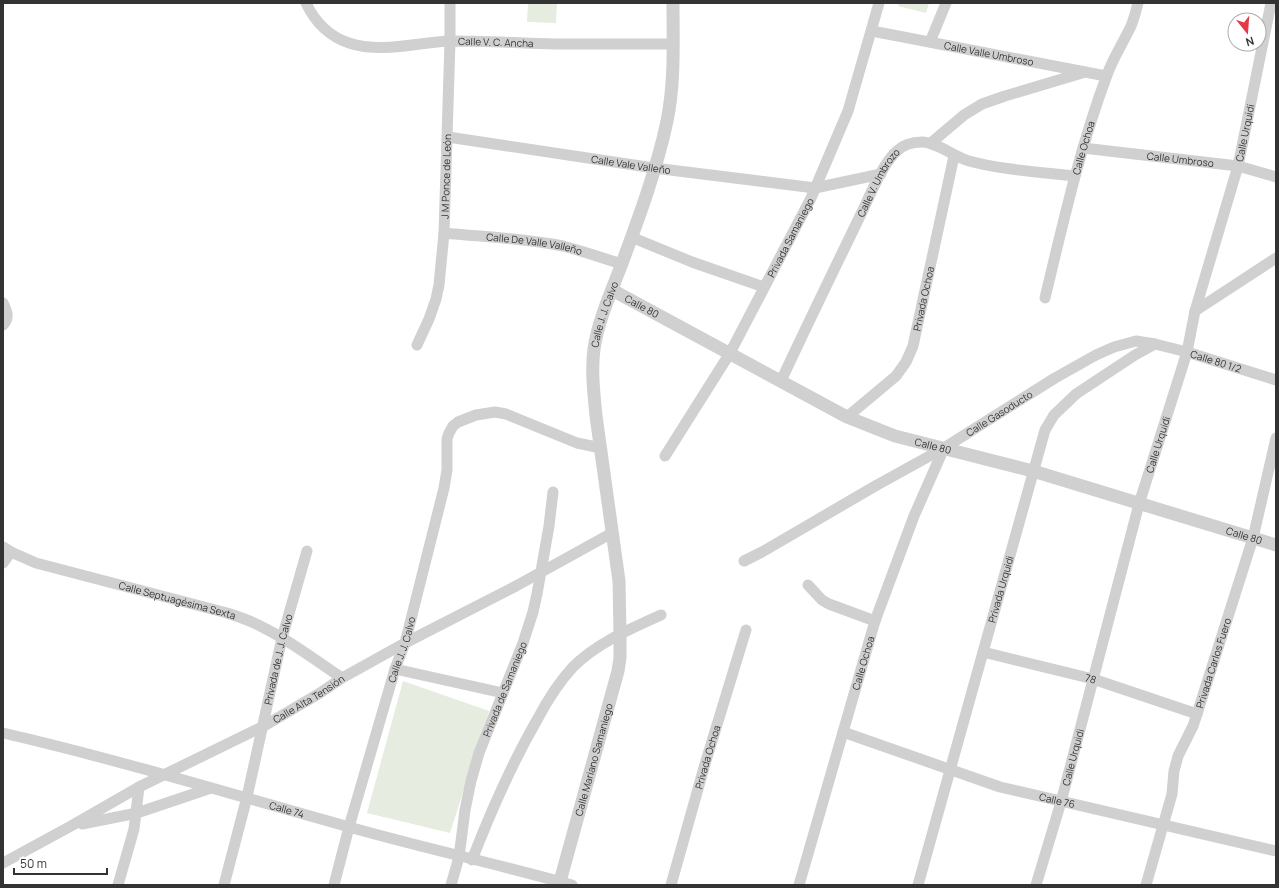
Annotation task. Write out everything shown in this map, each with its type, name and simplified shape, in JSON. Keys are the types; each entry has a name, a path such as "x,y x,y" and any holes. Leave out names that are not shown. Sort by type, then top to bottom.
{"street":[{"name":"Calle V. C. Ancha","path":"306,3 310,14 323,29 349,43 369,47 388,48 450,42 673,44"},
{"name":"J M Ponce de León","path":"417,345 429,319 439,285 444,233 448,137 450,3"},
{"name":"Calle J. J. Calvo","path":"620,634 619,581 600,448 594,389 594,349 601,322 654,168 667,121 670,101 673,44 673,3"},
{"name":"Privada Samaniego","path":"665,456 730,353 815,188 848,111 879,3"},
{"path":"930,42 946,3"},
{"name":"Calle Ochoa","path":"1045,298 1083,148 1106,76 1113,58 1130,27 1138,3"},
{"name":"Calle Urquidi","path":"1036,885 1061,802 1139,504 1187,352 1195,311 1238,166 1271,3"},
{"name":"Calle Valle Umbroso","path":"872,31 1106,76"},
{"path":"1075,176 987,165 968,161 954,156 931,143 964,115 982,104 1084,72"},
{"name":"Calle Vale Valleño","path":"448,137 654,168 815,188 881,174"},
{"name":"Calle V. Umbrozo","path":"781,381 821,294 881,174 892,156 897,150 913,143 931,143"},
{"name":"Calle Umbroso","path":"1083,148 1238,166 1276,178"},
{"name":"Privada Ochoa","path":"847,417 896,376 906,362 913,346 954,156"},
{"name":"Calle De Valle Valleño","path":"444,233 532,241 563,246 622,264"},
{"path":"631,237 692,262 764,287"},
{"path":"1195,311 1276,258"},
{"name":"Calle 80","path":"612,290 847,417 896,436 1033,471 1276,545"},
{"path":"3,303 8,316 3,325"},
{"name":"Calle Gasoducto","path":"744,561 944,448 1030,392 1096,355 1114,347 1136,341 1155,344"},
{"name":"Calle 80 1/2","path":"1155,344 1187,352 1276,380"},
{"name":"Privada Urquidi","path":"918,885 1045,430 1054,415 1076,394 1135,355 1155,344"},
{"name":"Calle J. J. Calvo","path":"334,885 349,827 404,643 444,488 447,470 447,439 453,426 465,419 495,412 506,414 577,443 600,448"},
{"name":"Privada Carlos Fuero","path":"1146,885 1172,794 1174,771 1178,756 1193,726 1252,538 1276,438"},
{"name":"Calle Ochoa","path":"799,885 876,621 914,516 944,448"},
{"name":"Privada de Samaniego","path":"451,885 459,856 465,810 471,781 479,753 523,643 533,612 549,526 553,492"},
{"name":"Calle Alta Tensión","path":"3,863 139,788 264,726 342,678 404,643 541,572 612,533"},
{"path":"3,563 7,550"},
{"name":"Calle Septuagésima Sexta","path":"7,550 36,563 227,613 248,620 282,638 342,678"},
{"name":"Privada de J. J. Calvo","path":"224,885 264,726 282,638 307,551"},
{"path":"808,585 822,600 829,604 876,621"},
{"path":"472,860 512,764 551,695 562,680 583,658 620,634 661,616"},
{"name":"Privada Ochoa","path":"671,885 746,630"},
{"name":"Calle Mariano Samaniego","path":"563,884 615,681 620,658 620,634"},
{"name":"78","path":"983,652 1093,679 1197,714"},
{"path":"395,669 503,693"},
{"name":"Calle 76","path":"843,732 1000,787 1276,851"},
{"name":"Calle 74","path":"3,733 59,746 247,797 349,827 563,884"},
{"path":"118,885 131,841 137,813 139,788"},
{"path":"71,826 137,813 211,788"}],"shaded area":[{"path":"528,3 557,3 556,23 527,22"},
{"path":"899,3 929,3 926,13 898,6"},
{"path":"403,681 489,711 450,833 367,813"}]}
